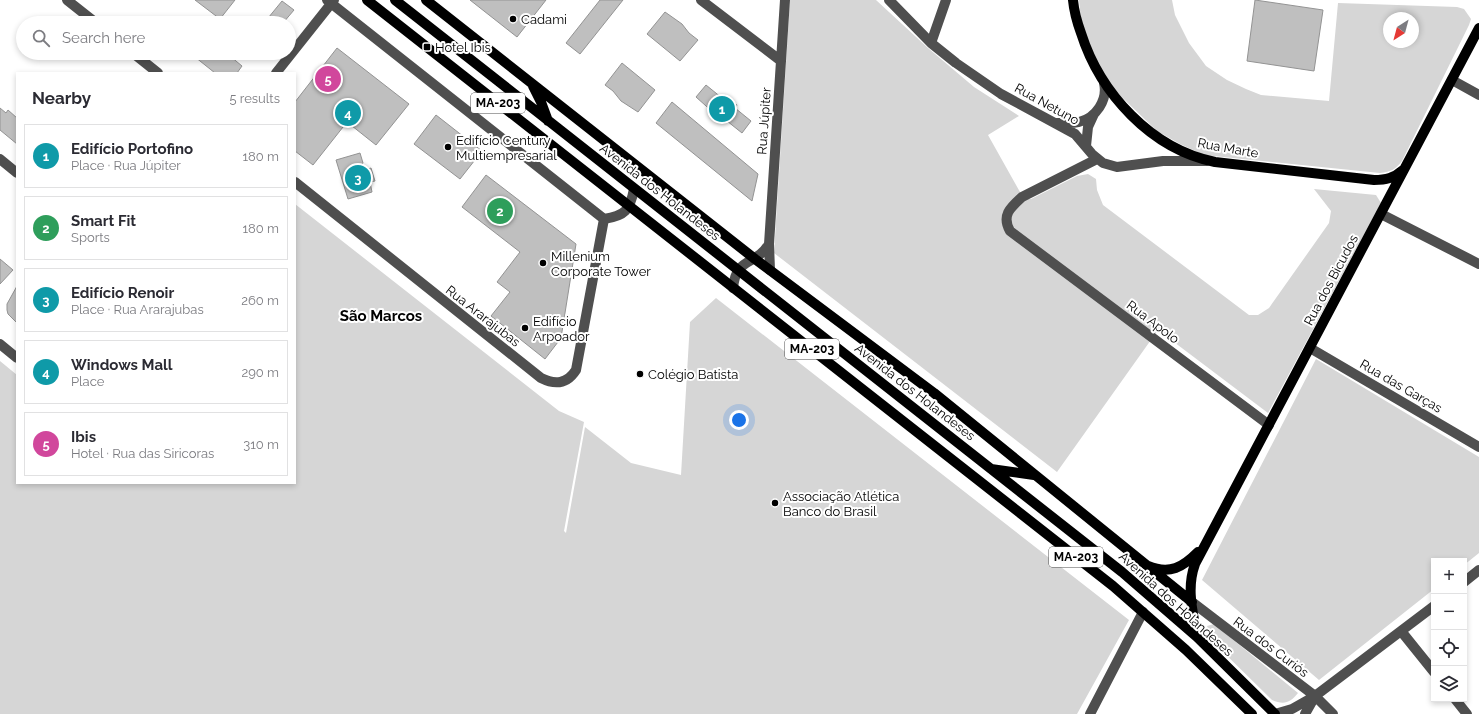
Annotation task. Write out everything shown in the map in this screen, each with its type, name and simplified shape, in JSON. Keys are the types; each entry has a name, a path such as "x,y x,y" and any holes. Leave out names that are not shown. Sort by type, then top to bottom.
{"main road":[{"name":"MA-203","path":"367,0 922,435 1144,612 1186,650 1252,714"},
{"name":"Avenida dos Holandeses","path":"395,0 1122,572 1197,637 1275,714"},
{"name":"Avenida dos Holandeses","path":"426,0 755,259 934,393 1192,602"},
{"name":"Rua Marte","path":"1073,0 1077,22 1087,52 1104,83 1126,109 1159,138 1183,152 1194,157 1215,162 1374,180 1391,178 1405,168"},
{"name":"Rua dos Bicudos","path":"1197,637 1190,589 1191,574 1200,554 1207,544 1479,28"},
{"path":"530,83 541,102 548,121"},
{"path":"1374,180 1384,188 1388,200"},
{"path":"990,469 1034,475"},
{"name":"Rua dos Bicudos","path":"1145,565 1159,569 1174,569 1183,566 1207,544"}],"street":[{"path":"67,0 87,16"},
{"path":"701,0 781,61"},
{"name":"Rua Júpiter","path":"770,270 769,244 785,0"},
{"name":"Rua Netuno","path":"889,0 931,43 981,82 1021,106 1074,134 1098,159 1110,165 1117,167 1171,161 1215,162"},
{"path":"931,43 946,0"},
{"path":"296,47 331,1 604,220 619,216 623,213 629,206 634,189"},
{"path":"142,60 157,72"},
{"path":"277,72 286,60"},
{"path":"1452,80 1479,95"},
{"path":"1055,123 1078,122 1087,119 1100,106 1105,96 1106,90 1104,83"},
{"path":"1086,146 1088,127 1095,112"},
{"path":"0,159 16,172"},
{"name":"Rua Apolo","path":"1098,159 1022,197 1014,204 1005,219 1010,231 1269,425"},
{"name":"Rua Ararajubas","path":"296,183 541,378 549,382 557,383 566,381 576,370 604,220"},
{"path":"1381,214 1479,264"},
{"path":"733,288 735,276 738,271 744,264 755,259 769,244"},
{"path":"0,344 16,357"},
{"name":"Rua das Garças","path":"1310,348 1479,447"},
{"path":"1467,580 1479,570"},
{"name":"Rua dos Curiós","path":"1192,602 1315,696 1333,714"},
{"path":"1275,714 1292,710 1315,696 1431,608"},
{"path":"1090,714 1144,612"},
{"path":"1401,631 1431,668"},
{"path":"1305,714 1315,696"},
{"path":"1457,702 1467,714"}],"shaded area":[{"path":"790,0 876,0 928,48 974,87 1019,116 988,135 1020,192 1027,199 1031,199 1077,176 1088,174 1096,179 1097,190 1103,205 1249,315 1258,315 1269,308 1329,223 1331,211 1314,189 1376,195 1381,203 1268,413 1158,330 1057,472 774,253"},
{"path":"1079,0 1172,0 1175,15 1189,43 1206,66 1227,80 1261,95 1329,101 1338,3 1457,7 1464,9 1471,19 1402,161 1393,170 1380,173 1204,155 1157,131 1107,83 1090,50 1081,20"},
{"path":"296,205 559,411 584,422 564,531 566,533 585,427 631,463 681,475 690,322 716,298 1129,620 1077,714 0,714 0,361 16,374 16,484 296,484"},
{"path":"1316,359 1479,457 1479,553 1467,563 1467,558 1431,558 1431,591 1319,680 1202,580"},
{"path":"1214,624 1298,693 1289,701 1283,703 1272,700 1213,642 1207,626"}],"building":[{"path":"195,0 235,0 222,16 216,16"},
{"name":"Cadami","path":"470,0 546,0 517,37"},
{"path":"600,0 623,0 580,54 566,43"},
{"path":"1255,0 1323,10 1314,71 1247,61"},
{"path":"282,1 294,10 289,16 270,16"},
{"path":"665,12 682,24 689,33 698,40 680,61 647,34"},
{"path":"337,48 409,104 376,145 347,122 313,165 296,152 296,101"},
{"path":"199,60 235,60 242,66 238,72 214,72"},
{"path":"622,63 655,90 638,112 621,101 613,91 605,85"},
{"path":"706,85 722,98 725,95 737,105 735,108 751,121 742,133 727,121 725,123 696,97"},
{"path":"672,102 758,174 752,201 656,123"},
{"path":"0,108 6,113 8,110 16,117 16,143 0,130"},
{"name":"Edifício Century Multiempresarial","path":"436,115 482,151 460,179 414,144"},
{"path":"360,153 363,163 355,173 371,168 375,181 370,182 372,192 348,199 336,160"},
{"path":"486,175 576,244 561,338 545,359 491,316 510,292 497,282 520,252 462,207"},
{"path":"0,259 13,270 0,284"},
{"path":"16,288 16,322 8,314 7,304"}],"place":[{"name":"Cadami","path":"513,19"},
{"name":"Hotel Ibis","path":"427,47"},
{"name":"Ibis","path":"328,79"},
{"name":"Edifício Portofino","path":"722,109"},
{"name":"Windows Mall","path":"348,113"},
{"name":"Edifício Century Multiempresarial","path":"448,147"},
{"name":"Edifício Renoir","path":"358,178"},
{"name":"Smart Fit","path":"500,211"},
{"name":"Millenium Corporate Tower","path":"543,263"},
{"name":"Edifício Arpoador","path":"525,328"},
{"name":"Colégio Batista","path":"640,374"},
{"name":"Associação Atlética Banco do Brasil","path":"775,503"}],"district":[{"name":"São Marcos","path":"381,316"}]}
